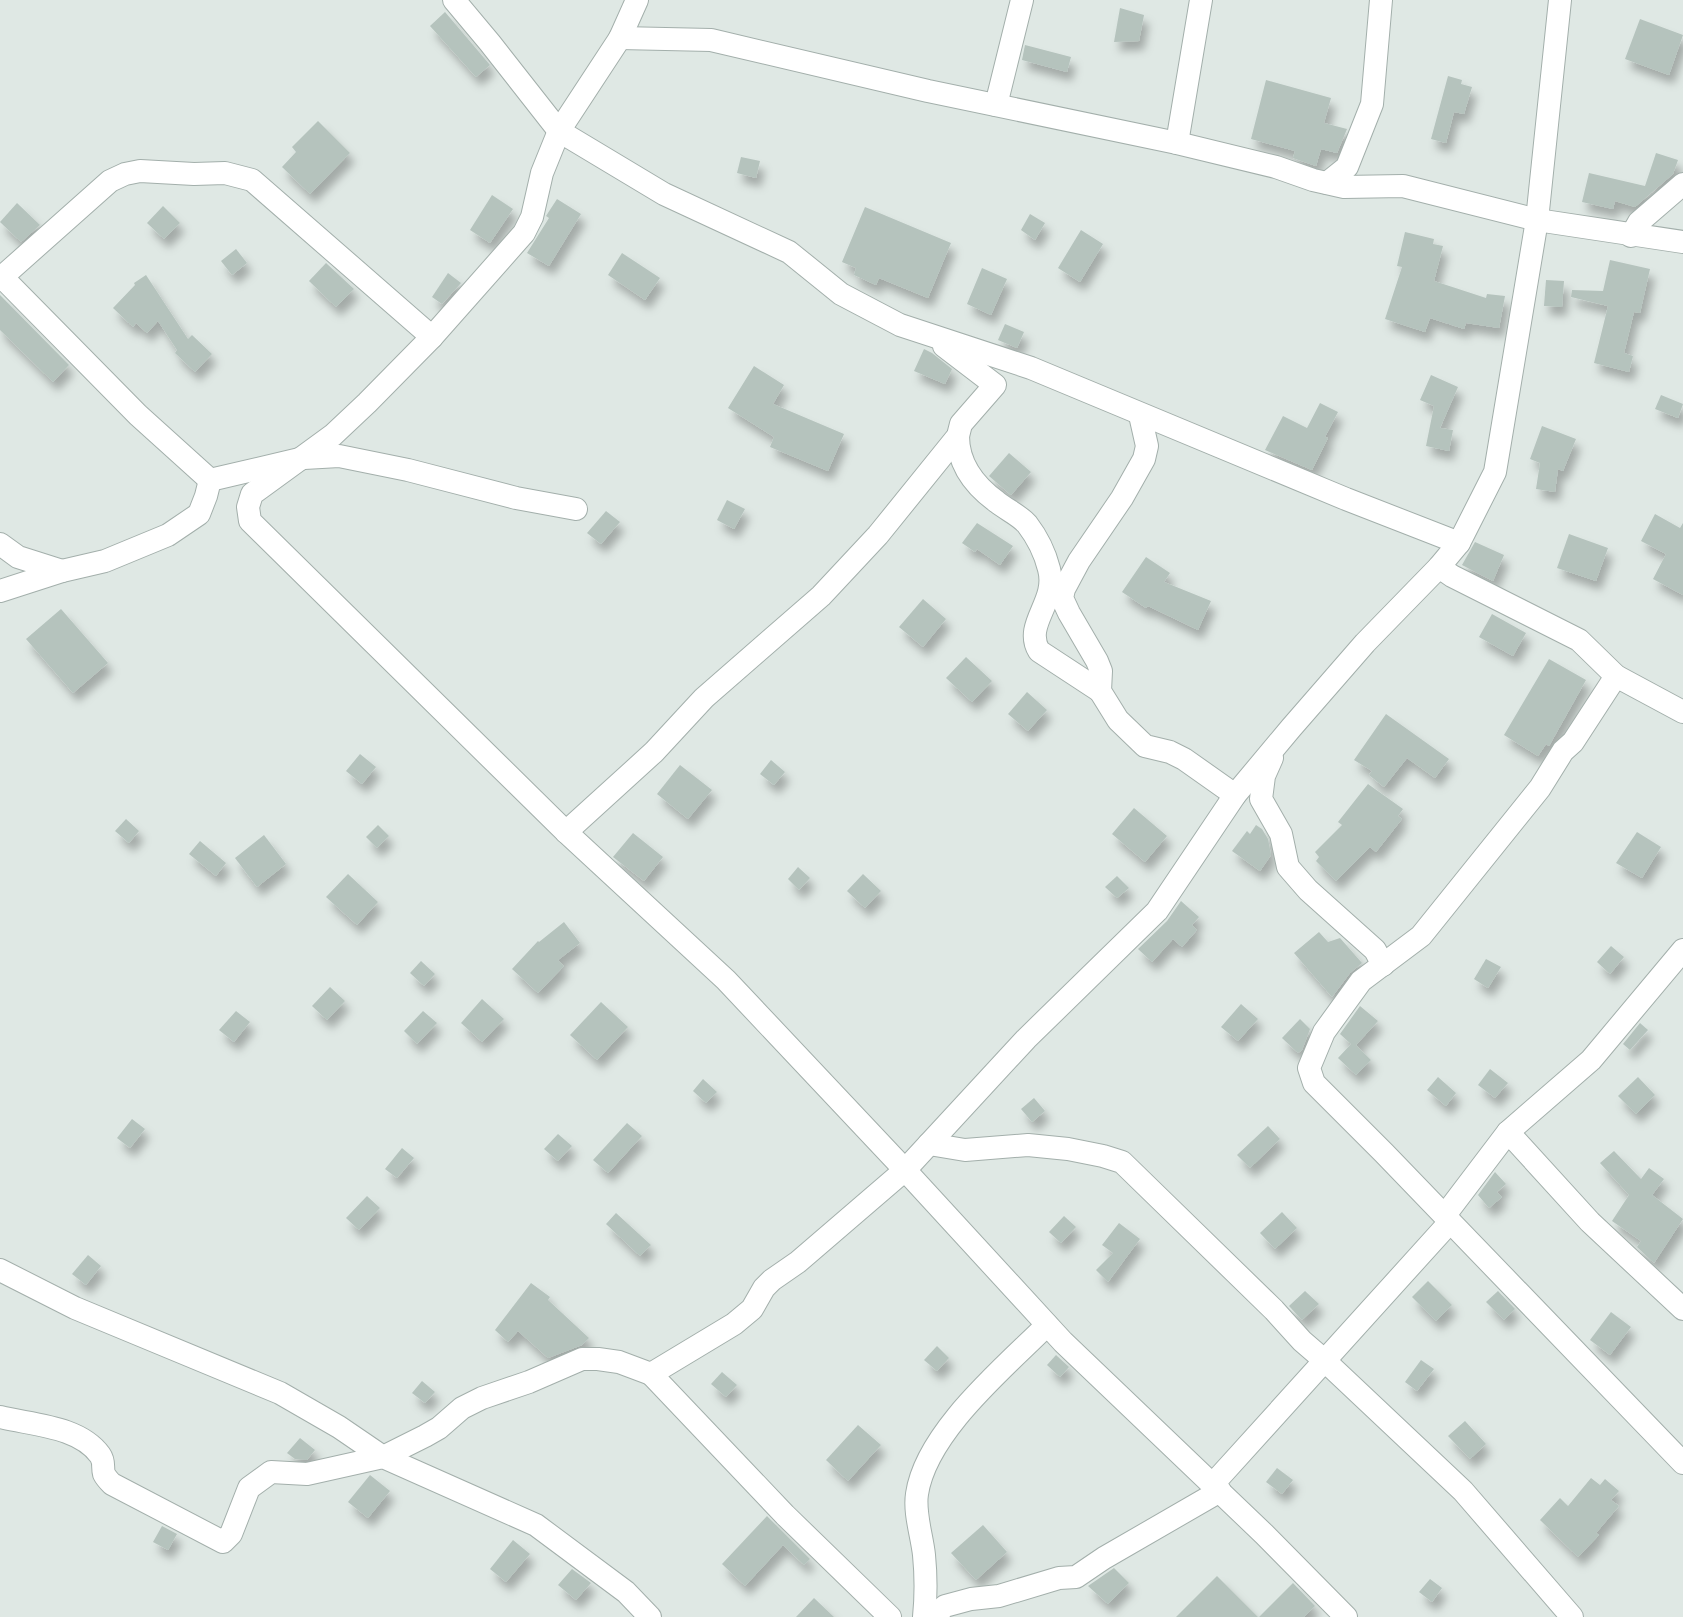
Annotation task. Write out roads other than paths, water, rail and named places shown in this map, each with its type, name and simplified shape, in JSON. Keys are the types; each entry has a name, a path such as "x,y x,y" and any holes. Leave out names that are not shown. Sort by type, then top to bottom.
{"street":[{"path":"454,0 559,131 664,194 789,252 841,294 900,325 1031,368 1459,543"},
{"path":"637,0 620,38 559,131 542,173 532,217 524,233 432,337 367,403 304,458 252,494 248,507 250,521 566,832 726,980 1047,1325 1346,1617"},
{"path":"996,105 1022,0"},
{"path":"1177,143 1201,0"},
{"path":"1327,183 1347,167 1372,104 1381,0"},
{"path":"651,1374 734,1324 752,1309 772,1280 798,1262 905,1170 1026,1039 1157,911 1235,795 1365,643 1459,543 1495,472 1537,220 1560,0"},
{"path":"620,38 711,40 928,91 1177,143 1344,187 1403,186 1537,220 1683,242"},
{"path":"210,480 138,415 1,278 110,181 140,171 225,173 252,180 432,337"},
{"path":"1631,236 1639,222 1683,184"},
{"path":"930,335 995,385 961,424 958,448 969,475 995,501 1020,517 1044,554 1050,572 1050,591 1036,626 1034,637 1039,651 1100,691 1115,716 1145,746 1184,759 1235,795"},
{"path":"1100,691 1101,671 1097,661 1062,598 1079,561 1122,498 1144,459 1147,446 1140,415"},
{"path":"566,832 654,752 704,698 821,596 878,535 958,436"},
{"path":"210,480 304,458 339,456 576,509"},
{"path":"0,591 105,561 168,535 199,514 210,480"},
{"path":"0,544 18,557 62,571"},
{"path":"1439,567 1579,640 1616,676 1683,712"},
{"path":"1616,676 1540,788 1421,936 1361,981 1324,1032 1309,1068 1314,1083 1324,1094 1448,1218 1683,1463"},
{"path":"1291,728 1268,764 1261,799 1281,834 1288,867 1308,890 1375,950 1383,965"},
{"path":"933,1617 945,1606 999,1596 1059,1578 1076,1577 1216,1488 1448,1218 1508,1132 1591,1060 1683,950"},
{"path":"952,1118 955,1148"},
{"path":"1508,1132 1590,1222 1683,1309"},
{"path":"929,1144 965,1150 1028,1145 1068,1149 1122,1162 1302,1341 1463,1491 1572,1617"},
{"path":"0,1270 75,1308 280,1393 383,1457 536,1525 626,1592 650,1617"},
{"path":"924,1617 924,1557 917,1493 924,1471 954,1418 1047,1325"},
{"path":"0,1417 67,1431 100,1454 104,1475 112,1484 223,1542 231,1534 249,1488 271,1472 307,1474 383,1457 439,1428 462,1408 482,1398 582,1359 619,1362 651,1374 785,1515 890,1617"}]}
